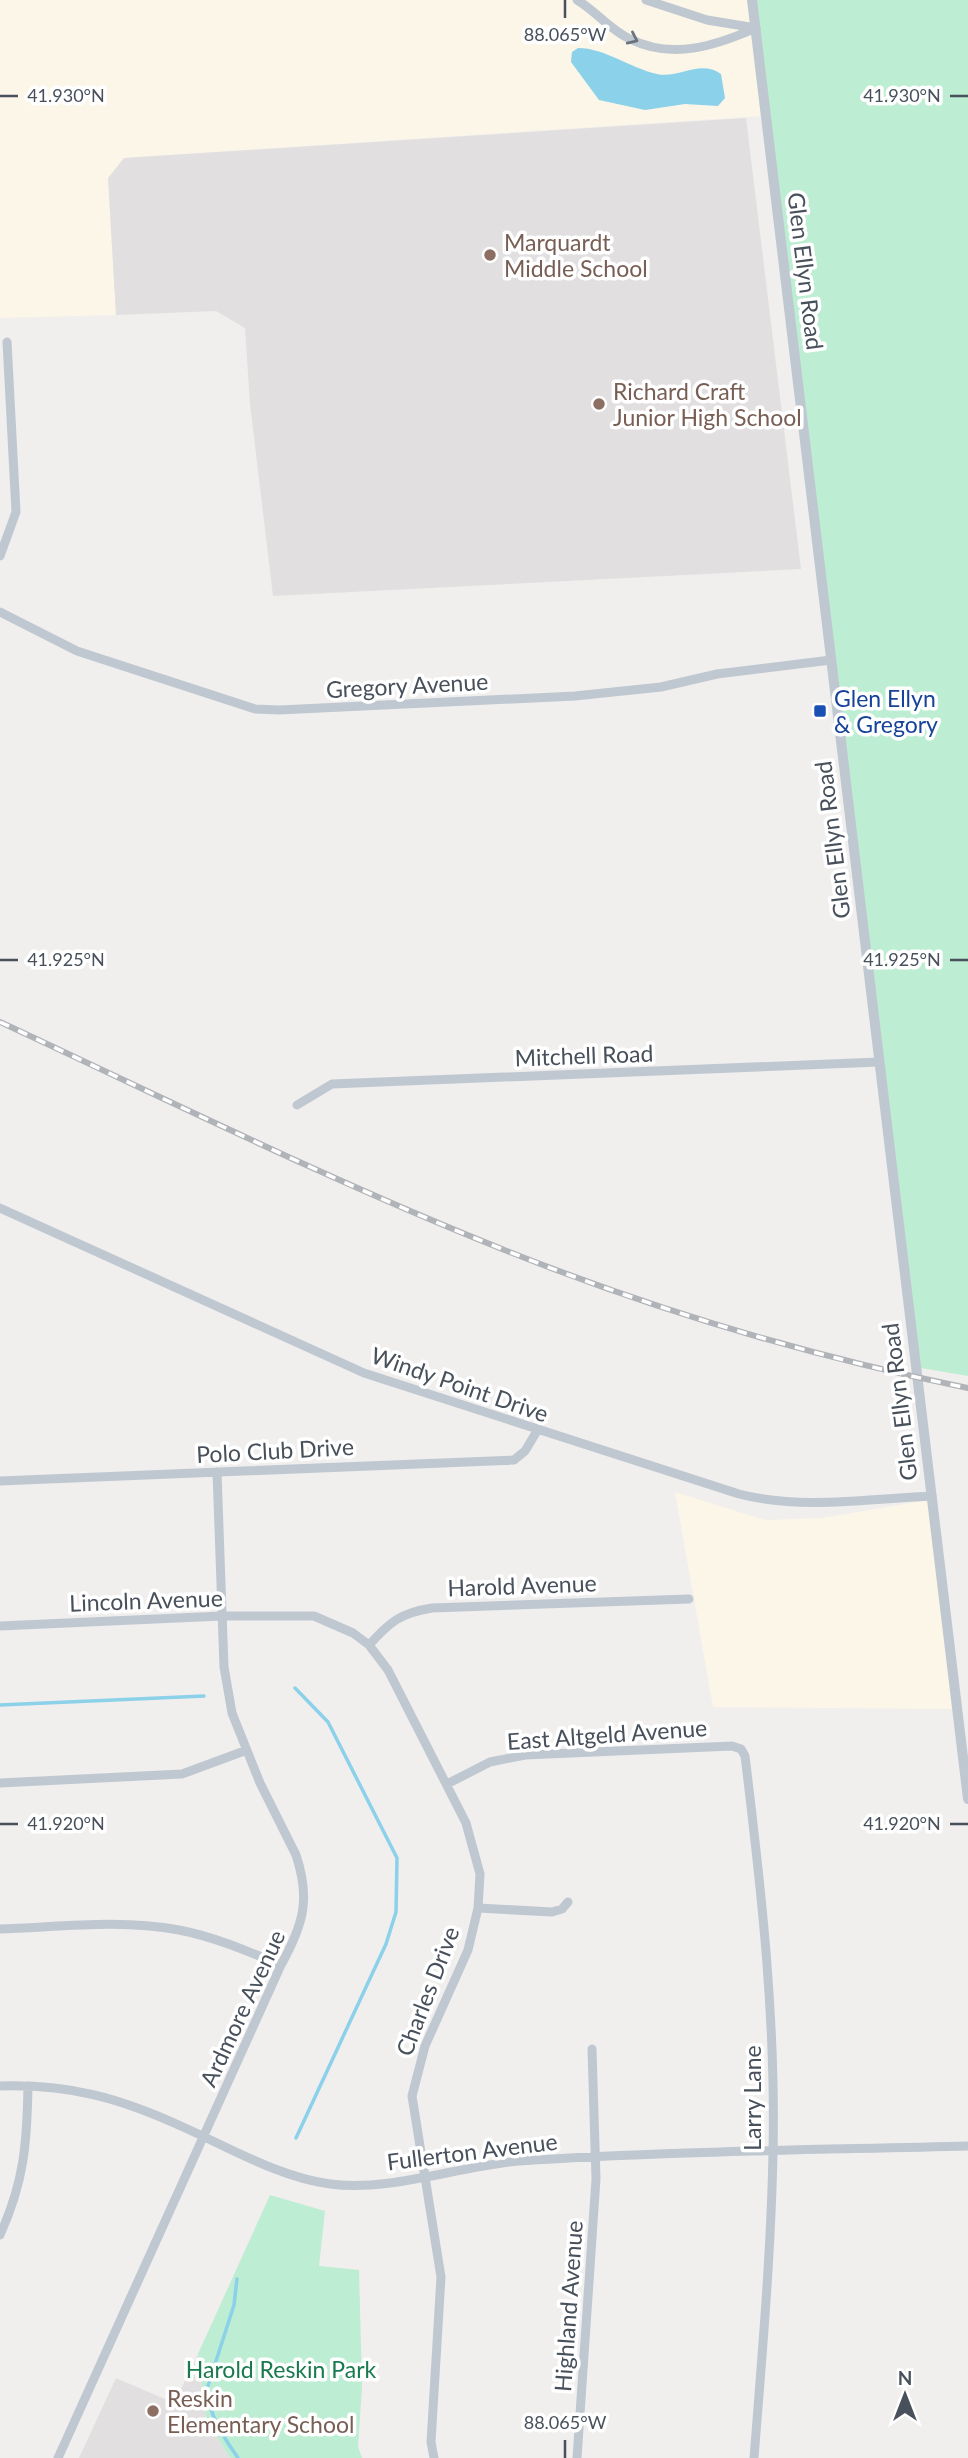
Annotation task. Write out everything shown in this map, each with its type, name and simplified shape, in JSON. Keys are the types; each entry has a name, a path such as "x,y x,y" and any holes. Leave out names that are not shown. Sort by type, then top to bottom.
{"street":[{"path":"577,0 629,39 661,50 696,49 721,43 756,29"},
{"path":"646,0 707,20 756,29"},
{"name":"Glen Ellyn Road","path":"752,0 968,1799"},
{"path":"0,556 12,531 16,512 7,342"},
{"name":"Gregory Avenue","path":"0,612 77,651 255,709 575,696 661,687 717,674 831,660"},
{"name":"Mitchell Road","path":"297,1105 331,1084 879,1062"},
{"name":"Windy Point Drive","path":"0,1208 353,1369 537,1431 762,1500 932,1496"},
{"name":"Polo Club Drive","path":"0,1482 514,1460 525,1451 537,1431"},
{"name":"Ardmore Avenue","path":"58,2458 281,1965 299,1932 304,1905 302,1873 239,1735 226,1687 217,1472"},
{"name":"Harold Avenue","path":"369,1645 388,1623 408,1611 690,1598"},
{"name":"Lincoln Avenue","path":"0,1626 294,1614"},
{"name":"Charles Drive","path":"294,1614 333,1623 369,1645 388,1670 447,1784 477,1855 480,1874 478,1909 468,1950 425,2046 415,2077 412,2111 438,2239 441,2277 431,2442 434,2458"},
{"name":"East Altgeld Avenue","path":"447,1784 490,1762 525,1755 732,1746"},
{"name":"Larry Lane","path":"732,1746 741,1749 745,1756 764,1920 771,2030 773,2151 754,2458"},
{"path":"0,1783 182,1774 247,1750"},
{"path":"478,1909 552,1912 562,1909 568,1902"},
{"path":"0,1929 112,1924 157,1927 228,1943 281,1965"},
{"name":"Highland Avenue","path":"577,2458 595,2156 592,2049"},
{"path":"0,2235 17,2197 25,2162 28,2086"},
{"name":"Fullerton Avenue","path":"0,2087 61,2087 106,2096 187,2128 203,2138 317,2182 373,2183 495,2163 595,2156 968,2146"}],"shaded area":[{"path":"0,0 748,0 761,116 125,158 108,178 116,315 0,318"},
{"path":"746,118 801,569 273,596 250,404 245,328 216,311 116,315 108,178 124,158"},
{"path":"675,1492 765,1520 822,1518 928,1500 954,1709 713,1707"},
{"name":"Reskin Elementary School","path":"198,2354 206,2419 230,2458 79,2458 116,2378 174,2403"}],"green space":[{"path":"756,0 968,0 968,1376 921,1368"},
{"name":"Harold Reskin Park","path":"270,2195 325,2211 319,2266 359,2270 362,2386 358,2447 362,2458 230,2458 206,2419 198,2354"}],"water":[{"path":"578,48 598,51 657,74 705,68 713,70 721,74 725,98 718,106 685,104 645,110 599,100 571,62 572,52"}],"waterway":[{"path":"295,1688 328,1722 397,1858 396,1912 386,1944 296,2138"},
{"path":"0,1705 204,1696"},
{"path":"237,2279 234,2305 207,2389 214,2417 238,2458"}],"railway":[{"path":"0,1022 375,1196 559,1271 673,1311 790,1346 968,1388"}],"place":[{"name":"Marquardt Middle School","path":"490,255"},
{"name":"Richard Craft Junior High School","path":"599,404"},
{"name":"Glen Ellyn & Gregory","path":"820,711"},
{"name":"Reskin Elementary School","path":"153,2411"}]}
